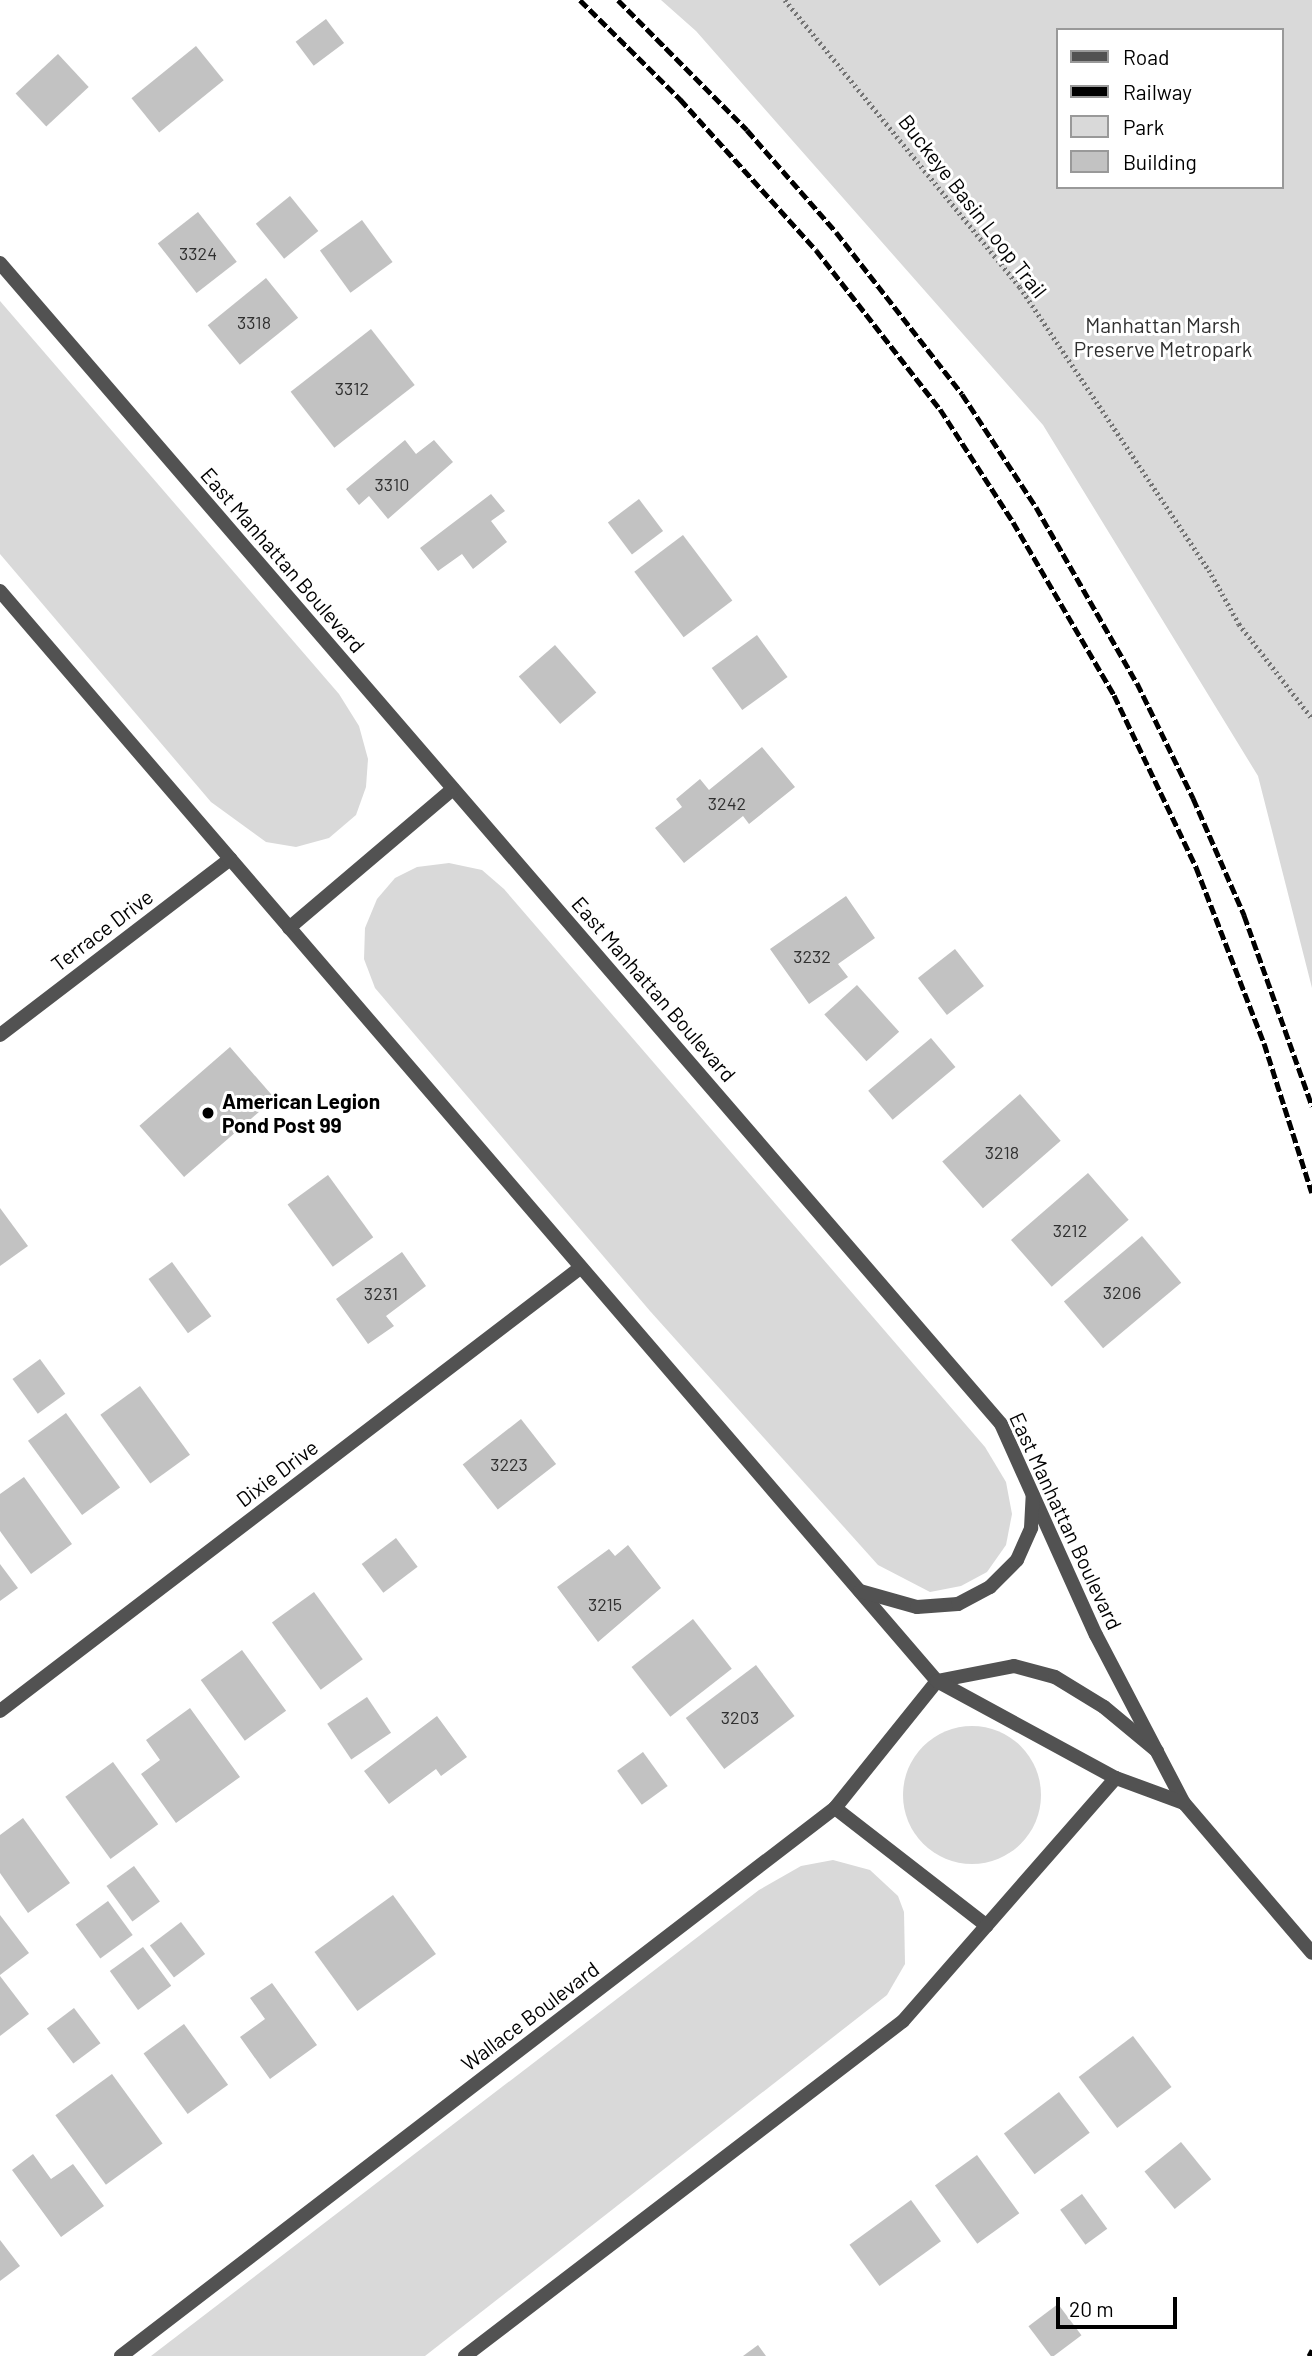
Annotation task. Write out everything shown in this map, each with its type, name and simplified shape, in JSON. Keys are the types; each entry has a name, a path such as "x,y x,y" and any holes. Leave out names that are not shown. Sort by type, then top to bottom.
{"street":[{"name":"East Manhattan Boulevard","path":"0,263 1001,1424 1096,1634 1184,1802 1312,1953"},
{"path":"0,591 937,1681 1116,1778 1184,1802"},
{"path":"289,928 453,789"},
{"name":"Terrace Drive","path":"0,1035 230,859"},
{"name":"Dixie Drive","path":"0,1711 580,1268"},
{"path":"859,1591 917,1607 958,1604 990,1587 1017,1560 1031,1528 1033,1490"},
{"path":"937,1681 1014,1665 1055,1677 1104,1707 1161,1755"},
{"name":"Wallace Boulevard","path":"121,2356 835,1808 937,1681"},
{"path":"466,2356 904,2021 1116,1778"},
{"path":"835,1808 987,1926"}],"path":[{"name":"Buckeye Basin Loop Trail","path":"785,0 1020,287 1209,570 1239,624 1312,718"}],"green space":[{"name":"Manhattan Marsh Preserve Metropark","path":"661,0 1312,0 1312,988 1258,776 1043,425 696,31"},
{"path":"0,301 339,694 359,726 368,759 366,787 356,815 329,838 296,847 266,842 211,802 0,554"},
{"path":"449,863 482,870 504,889 985,1447 1006,1482 1012,1514 1006,1545 987,1572 961,1586 930,1592 878,1565 650,1311 375,988 364,959 365,928 377,899 395,878 417,867"},
{"path":"972,1726 999,1731 1021,1746 1036,1768 1041,1795 1036,1822 1021,1844 999,1859 972,1864 945,1859 923,1844 908,1822 903,1795 908,1768 923,1746 945,1731"},
{"path":"833,1860 870,1870 898,1896 904,1912 905,1964 887,1995 425,2356 151,2356 759,1890 801,1866"}],"building":[{"path":"326,19 344,43 314,66 296,42"},
{"path":"196,46 224,80 159,132 131,98"},
{"path":"58,54 89,87 46,126 16,94"},
{"path":"290,196 318,231 284,259 256,224"},
{"path":"198,212 237,262 197,293 158,243"},
{"path":"362,220 393,262 350,293 320,251"},
{"path":"266,278 298,318 240,365 208,325"},
{"path":"371,329 415,385 334,448 291,392"},
{"path":"405,440 416,454 434,440 453,462 388,519 369,496 359,505 346,489"},
{"path":"491,494 505,511 491,521 507,542 473,569 462,554 438,571 420,548"},
{"path":"639,499 663,531 632,554 608,522"},
{"path":"683,535 732,600 684,637 634,572"},
{"path":"757,635 788,677 742,710 712,668"},
{"path":"555,645 596,693 560,724 519,676"},
{"path":"762,747 795,787 749,824 743,816 684,863 655,828 682,807 676,799 700,779 709,790"},
{"path":"846,896 875,938 838,964 848,977 809,1004 770,949"},
{"path":"955,949 984,986 947,1015 918,978"},
{"path":"857,985 899,1032 866,1061 824,1014"},
{"path":"931,1038 955,1067 893,1120 868,1091"},
{"name":"American Legion Pond Post 99","path":"230,1047 275,1098 184,1177 139,1126"},
{"path":"1020,1094 1061,1141 983,1208 942,1162"},
{"path":"1088,1173 1129,1220 1052,1287 1011,1240"},
{"path":"328,1175 373,1237 333,1267 288,1204"},
{"path":"0,1208 28,1246 0,1266"},
{"path":"1142,1236 1181,1283 1103,1348 1064,1302"},
{"path":"402,1252 426,1286 386,1316 394,1326 368,1344 336,1299"},
{"path":"172,1262 211,1316 188,1333 149,1279"},
{"path":"40,1359 65,1394 38,1414 12,1379"},
{"path":"140,1386 190,1455 150,1484 100,1415"},
{"path":"66,1413 120,1487 82,1515 28,1441"},
{"path":"521,1419 556,1464 498,1509 463,1465"},
{"path":"24,1477 72,1544 31,1574 0,1531 0,1494"},
{"path":"396,1538 418,1567 383,1593 362,1564"},
{"path":"628,1545 661,1588 598,1642 557,1587 609,1549 615,1556"},
{"path":"0,1564 18,1588 0,1601"},
{"path":"314,1592 363,1659 321,1690 272,1623"},
{"path":"693,1619 732,1669 670,1717 632,1667"},
{"path":"242,1650 286,1711 245,1741 201,1680"},
{"path":"756,1665 795,1716 724,1769 686,1718"},
{"path":"367,1697 391,1733 351,1759 327,1724"},
{"path":"190,1708 240,1777 176,1823 141,1774 160,1760 146,1740"},
{"path":"437,1716 467,1757 441,1776 436,1769 389,1804 364,1771"},
{"path":"643,1752 668,1786 642,1805 617,1771"},
{"path":"113,1762 158,1824 111,1859 65,1797"},
{"path":"23,1818 70,1883 28,1913 0,1873 0,1835"},
{"path":"134,1866 160,1902 132,1922 106,1886"},
{"path":"393,1895 436,1954 357,2011 315,1952"},
{"path":"108,1901 133,1935 100,1958 76,1925"},
{"path":"0,1915 29,1953 0,1975"},
{"path":"181,1922 205,1954 174,1977 150,1945"},
{"path":"143,1947 171,1986 138,2010 110,1971"},
{"path":"0,1976 29,2014 0,2036"},
{"path":"272,1983 317,2045 270,2079 240,2037 265,2019 250,1998"},
{"path":"74,2008 100,2043 73,2064 47,2028"},
{"path":"184,2024 228,2085 188,2114 144,2053"},
{"path":"1133,2036 1172,2087 1117,2128 1079,2077"},
{"path":"112,2074 163,2144 106,2185 55,2115"},
{"path":"1059,2092 1090,2133 1035,2174 1004,2134"},
{"path":"1181,2142 1211,2179 1175,2209 1144,2172"},
{"path":"33,2154 51,2179 73,2164 104,2206 61,2237 12,2170"},
{"path":"977,2155 1019,2213 977,2244 935,2186"},
{"path":"1082,2194 1107,2229 1085,2245 1060,2210"},
{"path":"911,2200 941,2241 879,2286 850,2245"},
{"path":"0,2240 20,2266 0,2281"},
{"path":"1058,2304 1081,2335 1051,2356 1028,2326"},
{"path":"758,2345 766,2356 743,2356"}],"railway":[{"path":"580,0 680,99 816,250 940,409 1013,522 1114,695 1196,867 1264,1043 1312,1193"},
{"path":"618,0 747,130 836,232 962,394 1036,507 1137,683 1193,798 1244,915 1312,1106"},
{"path":"1309,2356 1312,2350"}],"place":[{"name":"American Legion Pond Post 99","path":"208,1113"}]}
